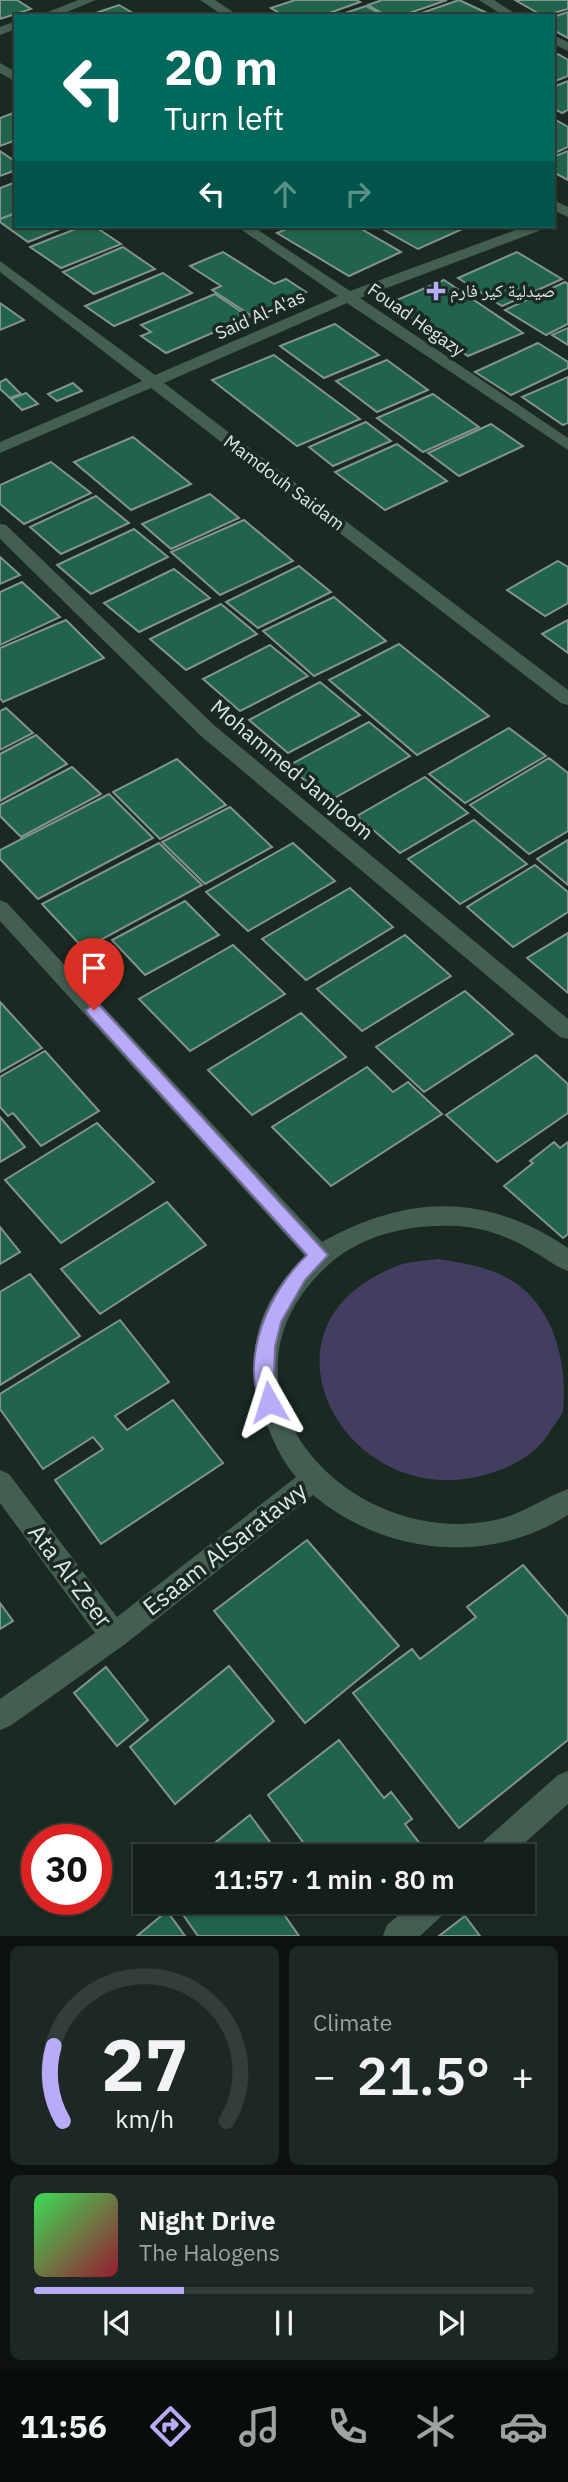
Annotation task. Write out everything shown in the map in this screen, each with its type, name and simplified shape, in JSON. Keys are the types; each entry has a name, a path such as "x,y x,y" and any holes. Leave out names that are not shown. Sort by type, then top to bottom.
{"street":[{"path":"50,14 90,0"},
{"path":"206,0 230,14"},
{"path":"490,1 510,14"},
{"name":"Fouad Hegazy","path":"246,228 568,445"},
{"name":"Said Al-A'as","path":"0,448 349,297 534,228"},
{"name":"Mamdouh Saidam","path":"0,265 568,699"},
{"name":"Mohammed Jamjoom","path":"0,530 208,731 568,1031"},
{"path":"0,908 319,1255"},
{"path":"568,1262 529,1237 506,1227 457,1216 407,1217 383,1222 338,1241 299,1274 272,1321 266,1347 265,1375 269,1402 278,1430 293,1455 313,1479 335,1497 368,1516 414,1532 444,1536 502,1531 529,1523 568,1501"},
{"name":"Esaam AlSaratawy","path":"0,1716 114,1636 313,1479"},
{"name":"Ata Al-Zeer","path":"0,1482 114,1636"},
{"path":"502,1844 568,1785"},
{"path":"398,1936 423,1914"}],"shaded area":[{"path":"438,1259 487,1269 514,1282 528,1293 548,1322 555,1339 560,1356 564,1393 560,1417 537,1448 522,1459 488,1474 437,1480 393,1468 356,1443 331,1409 320,1370 325,1330 350,1294 397,1266"}],"building":[{"path":"0,0 17,0 31,9 14,14 0,19"},
{"path":"295,0 360,2 327,14 281,14 271,8"},
{"path":"382,0 447,0 407,14 384,14 368,5"},
{"path":"459,0 487,13 484,14 419,14"},
{"path":"515,0 568,0 568,9 540,14"},
{"path":"119,5 135,14 93,14"},
{"path":"366,6 380,14 342,14"},
{"path":"568,12 568,38 555,31 555,16"},
{"path":"558,54 568,60 568,76 555,81 555,55"},
{"path":"568,81 568,110 562,113 555,109 555,86"},
{"path":"14,113 14,141 0,146 0,118"},
{"path":"555,120 568,127 568,147 555,153"},
{"path":"0,151 14,161 14,171 0,176"},
{"path":"568,151 568,180 555,173 555,156"},
{"path":"14,183 14,214 0,219 0,188"},
{"path":"14,214 14,228 63,228 28,242 0,222 0,219"},
{"path":"78,228 97,228 121,244 61,268 30,247"},
{"path":"289,228 359,228 401,252 349,276 277,233"},
{"path":"381,228 465,228 418,249"},
{"path":"123,247 155,269 94,294 63,272"},
{"path":"223,252 274,284 286,279 306,292 252,316 212,290 221,286 190,266"},
{"path":"517,252 562,279 502,306 458,278"},
{"path":"163,273 192,293 114,326 85,306"},
{"path":"444,280 523,333 468,356 390,303"},
{"path":"565,282 568,284 568,324 546,335 505,310"},
{"path":"215,294 249,317 166,353 141,336 151,332 141,325"},
{"path":"0,303 24,320 0,330"},
{"path":"335,324 379,355 324,378 280,346"},
{"path":"568,328 568,345 552,335"},
{"path":"538,343 568,362 568,368 511,395 475,372"},
{"path":"274,355 360,419 297,446 212,380"},
{"path":"387,360 428,390 377,412 336,381"},
{"path":"568,377 568,423 563,425 522,397"},
{"path":"6,379 21,394 10,398 0,389 0,382"},
{"path":"73,383 82,391 57,401 48,394"},
{"path":"26,393 38,404 22,410 11,399"},
{"path":"433,394 479,427 423,452 377,418"},
{"path":"366,422 391,441 333,466 309,447"},
{"path":"491,424 523,446 459,476 428,453"},
{"path":"133,437 191,484 131,510 74,462"},
{"path":"397,444 447,481 385,510 335,472"},
{"path":"51,462 91,493 24,524 0,504 0,485"},
{"path":"210,494 239,518 171,549 142,524"},
{"path":"96,496 129,523 61,554 30,527"},
{"path":"244,520 293,561 220,595 171,552"},
{"path":"134,529 168,557 91,594 57,565"},
{"path":"0,557 20,575 0,584"},
{"path":"558,561 568,567 568,603 545,616 507,590"},
{"path":"299,566 331,592 258,628 226,602"},
{"path":"174,569 210,598 139,632 104,603"},
{"path":"22,582 60,617 0,645 0,592"},
{"path":"334,597 386,641 314,676 263,631"},
{"path":"221,604 257,634 186,670 150,639"},
{"path":"66,620 104,658 3,702 0,698 0,648"},
{"path":"568,620 568,653 542,634"},
{"path":"399,644 489,716 417,755 329,680"},
{"path":"270,645 308,676 240,711 203,679"},
{"path":"320,682 360,715 288,753 249,720"},
{"path":"6,708 33,733 0,750 0,711"},
{"path":"369,722 410,756 329,801 288,766"},
{"path":"509,728 546,756 465,803 429,774"},
{"path":"36,735 67,764 0,801 0,754"},
{"path":"549,758 568,773 568,831 529,854 470,805"},
{"path":"177,759 226,805 160,839 113,792"},
{"path":"72,767 101,794 21,837 0,816 0,805"},
{"path":"425,777 468,813 400,853 357,816"},
{"path":"109,794 153,838 38,899 0,859 0,850"},
{"path":"230,807 272,847 205,884 162,842"},
{"path":"474,820 527,864 460,904 408,859"},
{"path":"568,840 568,885 537,859"},
{"path":"159,843 202,885 84,949 42,904"},
{"path":"293,843 335,881 248,931 206,892"},
{"path":"535,865 568,892 568,912 513,947 467,907"},
{"path":"350,888 393,927 306,980 262,939"},
{"path":"185,901 219,935 145,975 112,940"},
{"path":"568,933 568,993 527,958"},
{"path":"405,935 451,976 362,1031 317,989"},
{"path":"233,945 285,994 190,1051 139,999"},
{"path":"465,991 513,1034 424,1092 376,1047"},
{"path":"0,1002 42,1048 0,1072"},
{"path":"301,1013 346,1057 252,1115 208,1070"},
{"path":"45,1051 99,1111 41,1146 13,1113 8,1116 0,1107 0,1077"},
{"path":"536,1055 568,1084 568,1113 497,1162 446,1115"},
{"path":"367,1067 393,1092 408,1082 442,1114 331,1186 272,1127"},
{"path":"0,1117 25,1147 0,1162"},
{"path":"97,1123 154,1182 61,1243 5,1180"},
{"path":"554,1142 560,1148 568,1142 568,1234 563,1238 504,1186"},
{"path":"167,1202 206,1245 100,1314 61,1269"},
{"path":"0,1227 20,1252 0,1264"},
{"path":"30,1274 80,1336 0,1385 0,1292"},
{"path":"120,1320 169,1382 115,1416 127,1430 173,1400 223,1463 101,1544 55,1480 103,1449 93,1437 43,1469 0,1409 0,1394"},
{"path":"307,1540 399,1646 305,1723 214,1611"},
{"path":"523,1565 568,1617 568,1740 459,1828 353,1693 412,1649 420,1659 476,1617 467,1607"},
{"path":"0,1603 13,1621 0,1629"},
{"path":"229,1666 274,1721 175,1804 130,1747"},
{"path":"106,1667 148,1720 117,1746 74,1693"},
{"path":"339,1740 384,1798 391,1792 412,1819 405,1824 420,1844 304,1844 268,1795"},
{"path":"250,1815 271,1844 213,1844"},
{"path":"163,1914 169,1914 185,1936 137,1936"},
{"path":"182,1914 284,1914 299,1936 198,1936"},
{"path":"465,1916 480,1936 439,1936"}],"place":[{"name":"صيدلية كير فارم","path":"436,291"}],"route":[{"path":"94,1010 319,1255 299,1274 272,1321 266,1347 265,1375 269,1402"}]}
